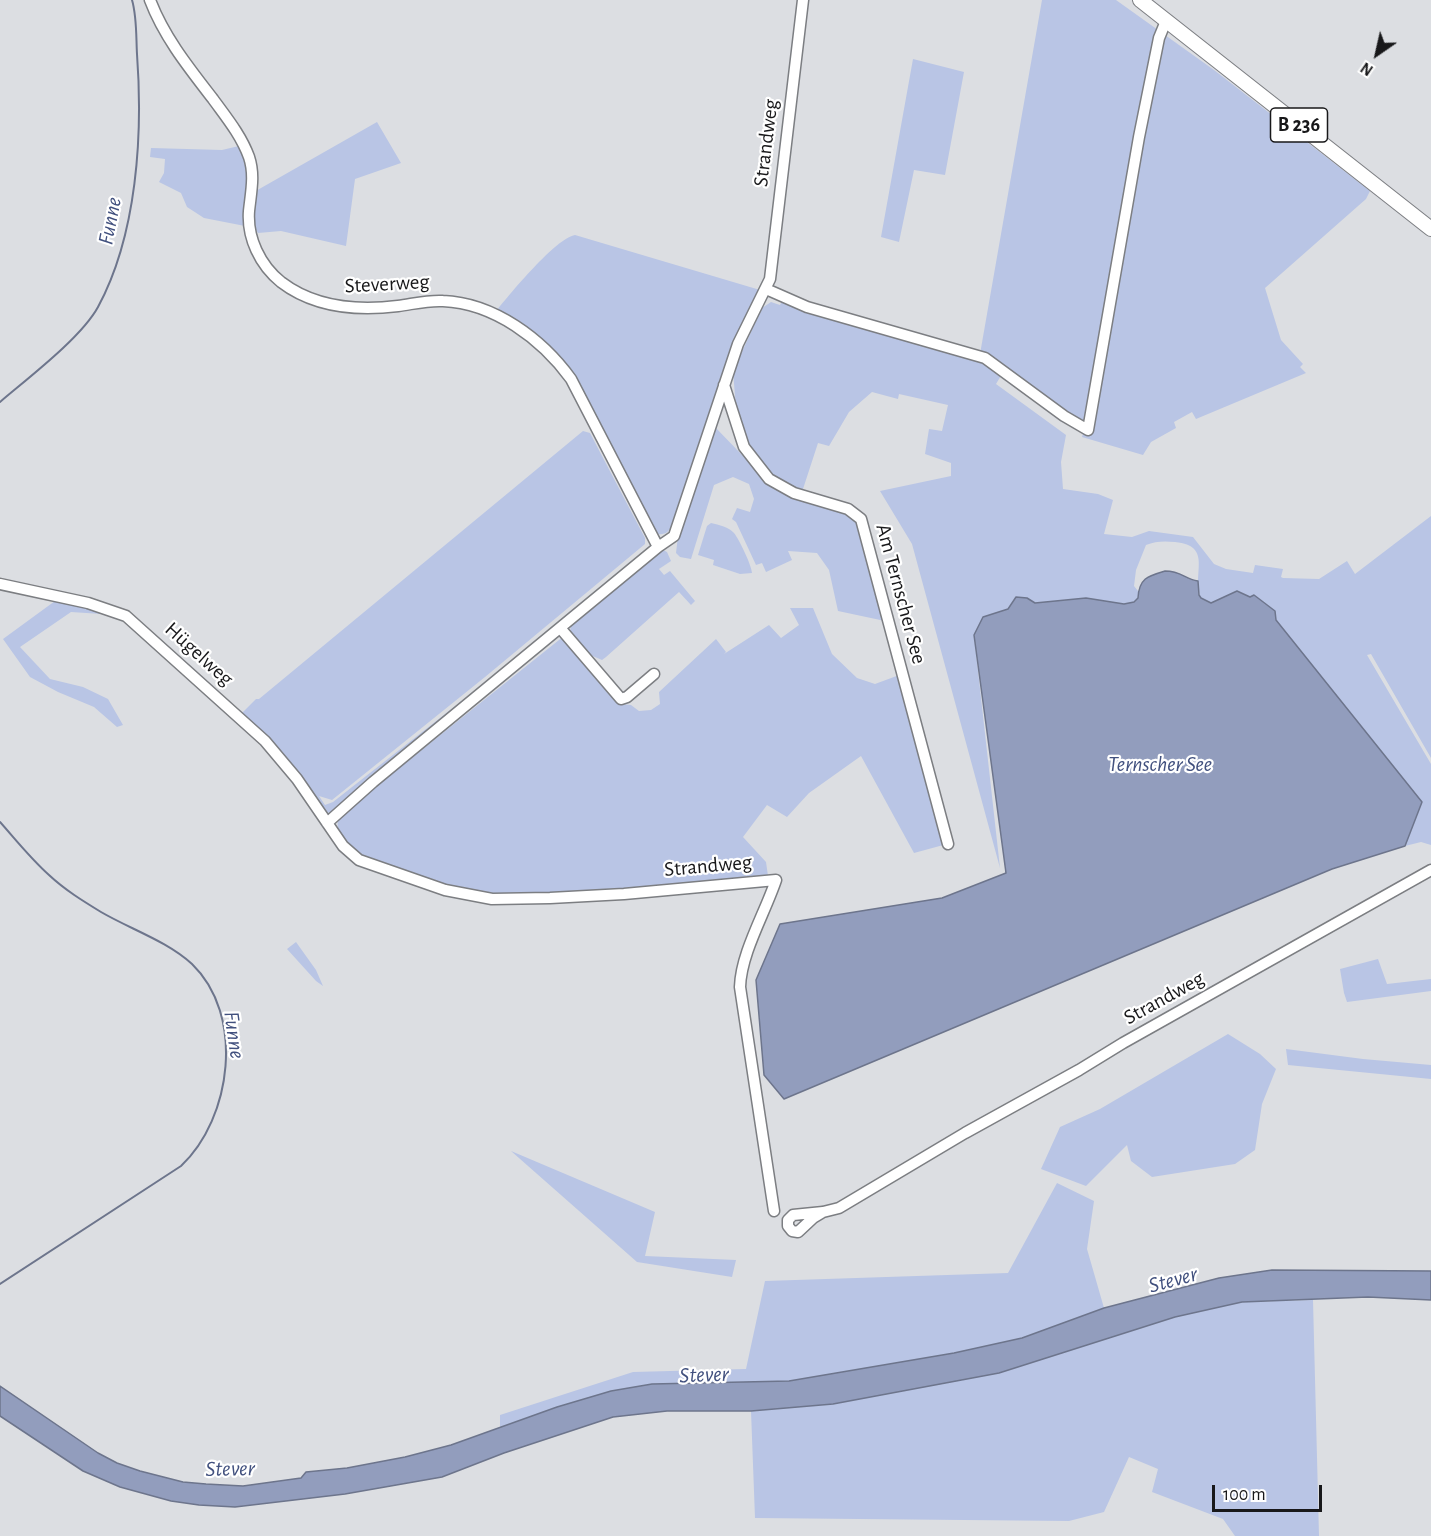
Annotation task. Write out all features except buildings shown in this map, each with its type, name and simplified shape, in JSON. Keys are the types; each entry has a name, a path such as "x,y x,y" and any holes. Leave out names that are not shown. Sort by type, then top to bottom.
{"main road":[{"name":"B 236","path":"1140,0 1431,229"}],"street":[{"name":"Steverweg","path":"150,0 169,39 246,148 252,171 249,222 251,236 256,250 271,273 295,291 328,305 367,309 435,301 451,302 487,310 522,331 553,357 571,379 658,547"},
{"name":"Strandweg","path":"774,1211 740,987 740,972 776,880 624,894 492,899 445,890 359,861 343,846 327,823 373,782 674,536 738,344 770,279 803,0"},
{"path":"766,290 807,307 985,358 1064,416 1088,430 1159,38 1166,21"},
{"name":"Am Ternscher See","path":"724,385 744,447 769,479 794,493 848,508 861,519 948,844"},
{"name":"Hügelweg","path":"0,584 88,603 126,616 265,741 292,772 327,823"},
{"path":"561,629 621,699 627,697 654,674"},
{"name":"Strandweg","path":"823,1212 838,1208 965,1133 1431,870"}],"shaded area":[{"path":"1042,0 1116,0 1214,70 1370,191 1366,199 1265,288 1281,340 1303,364 1300,367 1306,373 1196,419 1192,412 1174,422 1176,428 1151,442 1143,455 1082,437 1084,431 1002,374 996,384 1066,435 1061,462 1063,489 1098,494 1113,500 1104,534 1132,537 1149,531 1193,537 1214,564 1226,569 1253,573 1255,565 1283,569 1281,577 1283,578 1319,579 1347,561 1355,574 1431,516 1431,758 1371,654 1367,655 1431,764 1431,845 1421,842 1405,846 1422,802 1276,620 1268,606 1254,595 1250,597 1238,591 1211,603 1201,598 1198,555 1194,549 1175,542 1160,542 1146,545 1136,570 1134,586 1138,591 1138,598 1134,602 1124,604 1086,598 1035,603 1027,598 1008,609 983,617 974,635 1000,868 912,544 880,491 951,476 951,463 925,454 929,429 942,431 948,405 899,394 898,399 872,392 849,412 829,446 818,443 802,492 774,479 747,448 736,408 733,371 762,308 771,302 780,305 783,299 980,354"},
{"path":"913,59 964,72 945,175 914,170 899,242 881,237"},
{"path":"377,122 401,163 355,179 346,246 281,231 258,233 255,229 254,192"},
{"path":"239,146 245,166 247,186 245,226 204,218 187,207 181,193 159,182 164,173 165,159 150,157 151,148 222,150"},
{"path":"575,235 760,290 723,377 673,524 663,534 654,534 572,375 497,310 545,256 567,238"},
{"path":"714,426 774,488 847,510 861,519 885,621 838,611 829,570 817,553 788,551 792,560 766,572 762,563 756,565 736,522 732,519 737,508 750,512 754,499 749,484 733,477 714,485 691,559 680,557 676,553 678,536"},
{"path":"583,431 590,433 645,538 645,544 332,800 319,796 325,805 333,802 482,685 485,688 331,813 323,812 240,715 256,699 259,699"},
{"path":"711,523 734,533 745,553 752,573 740,574 713,565 714,560 698,555 707,526"},
{"path":"658,551 667,552 671,561 659,569 664,575 670,571 695,601 691,605 679,592 602,660 588,654 570,632 571,625"},
{"path":"55,601 117,615 71,612 20,647 50,679 83,687 108,699 123,725 117,727 94,707 30,677 3,639"},
{"path":"790,608 813,608 832,654 857,678 875,684 902,674 947,844 914,853 861,756 809,793 787,817 767,805 743,837 766,862 768,876 603,891 495,895 460,890 359,857 340,834 339,816 564,636 621,704 631,705 639,711 651,710 660,704 659,692 716,639 726,652 724,654 769,625 781,638 799,625"},
{"path":"296,942 316,970 323,986 287,949"},
{"path":"1378,959 1387,984 1431,979 1431,991 1347,1002 1340,969"},
{"path":"1228,1034 1260,1054 1276,1069 1262,1104 1255,1150 1235,1164 1152,1177 1131,1161 1127,1145 1086,1186 1041,1169 1060,1127 1100,1109"},
{"path":"1286,1049 1431,1065 1431,1079 1288,1065"},
{"path":"511,1151 655,1212 645,1256 736,1260 732,1277 637,1262"},
{"path":"1057,1183 1094,1201 1087,1249 1104,1308 1022,1338 954,1353 789,1381 652,1384 611,1391 500,1427 500,1415 633,1372 746,1369 765,1281 1008,1273"},
{"path":"1313,1300 1319,1536 1235,1536 1223,1519 1152,1492 1158,1469 1129,1457 1104,1512 1069,1521 755,1518 751,1411 833,1404 999,1373 1175,1317 1242,1302"}],"water":[{"name":"Ternscher See","path":"1165,571 1175,572 1198,581 1199,595 1211,603 1237,591 1250,597 1254,595 1275,611 1276,620 1422,802 1405,846 1332,869 784,1099 764,1075 756,980 780,924 942,898 1006,873 974,635 983,617 1008,609 1016,597 1027,598 1035,603 1086,598 1124,604 1134,602 1138,598 1142,582"},
{"path":"1272,1270 1431,1271 1431,1300 1368,1297 1242,1302 1175,1317 999,1373 833,1404 751,1411 667,1411 613,1417 504,1453 442,1477 345,1494 235,1507 171,1501 120,1487 83,1471 0,1416 0,1386 98,1453 117,1463 183,1482 243,1486 301,1478 306,1472 347,1468 405,1457 451,1445 557,1407 611,1391 652,1384 789,1381 954,1353 1022,1338 1104,1308 1219,1278"}],"waterway":[{"name":"Funne","path":"0,402 79,332 98,307 111,279 129,217 138,151 139,85 136,20 132,0"},
{"name":"Funne","path":"0,822 36,862 68,890 101,912 171,949 192,964 209,985 220,1010 225,1038 226,1066 221,1094 212,1121 198,1146 181,1166 0,1284"}],"water label":[{"name":"Stever","path":"1173,1280"},
{"name":"Stever","path":"704,1375"},
{"name":"Stever","path":"230,1469"}]}
